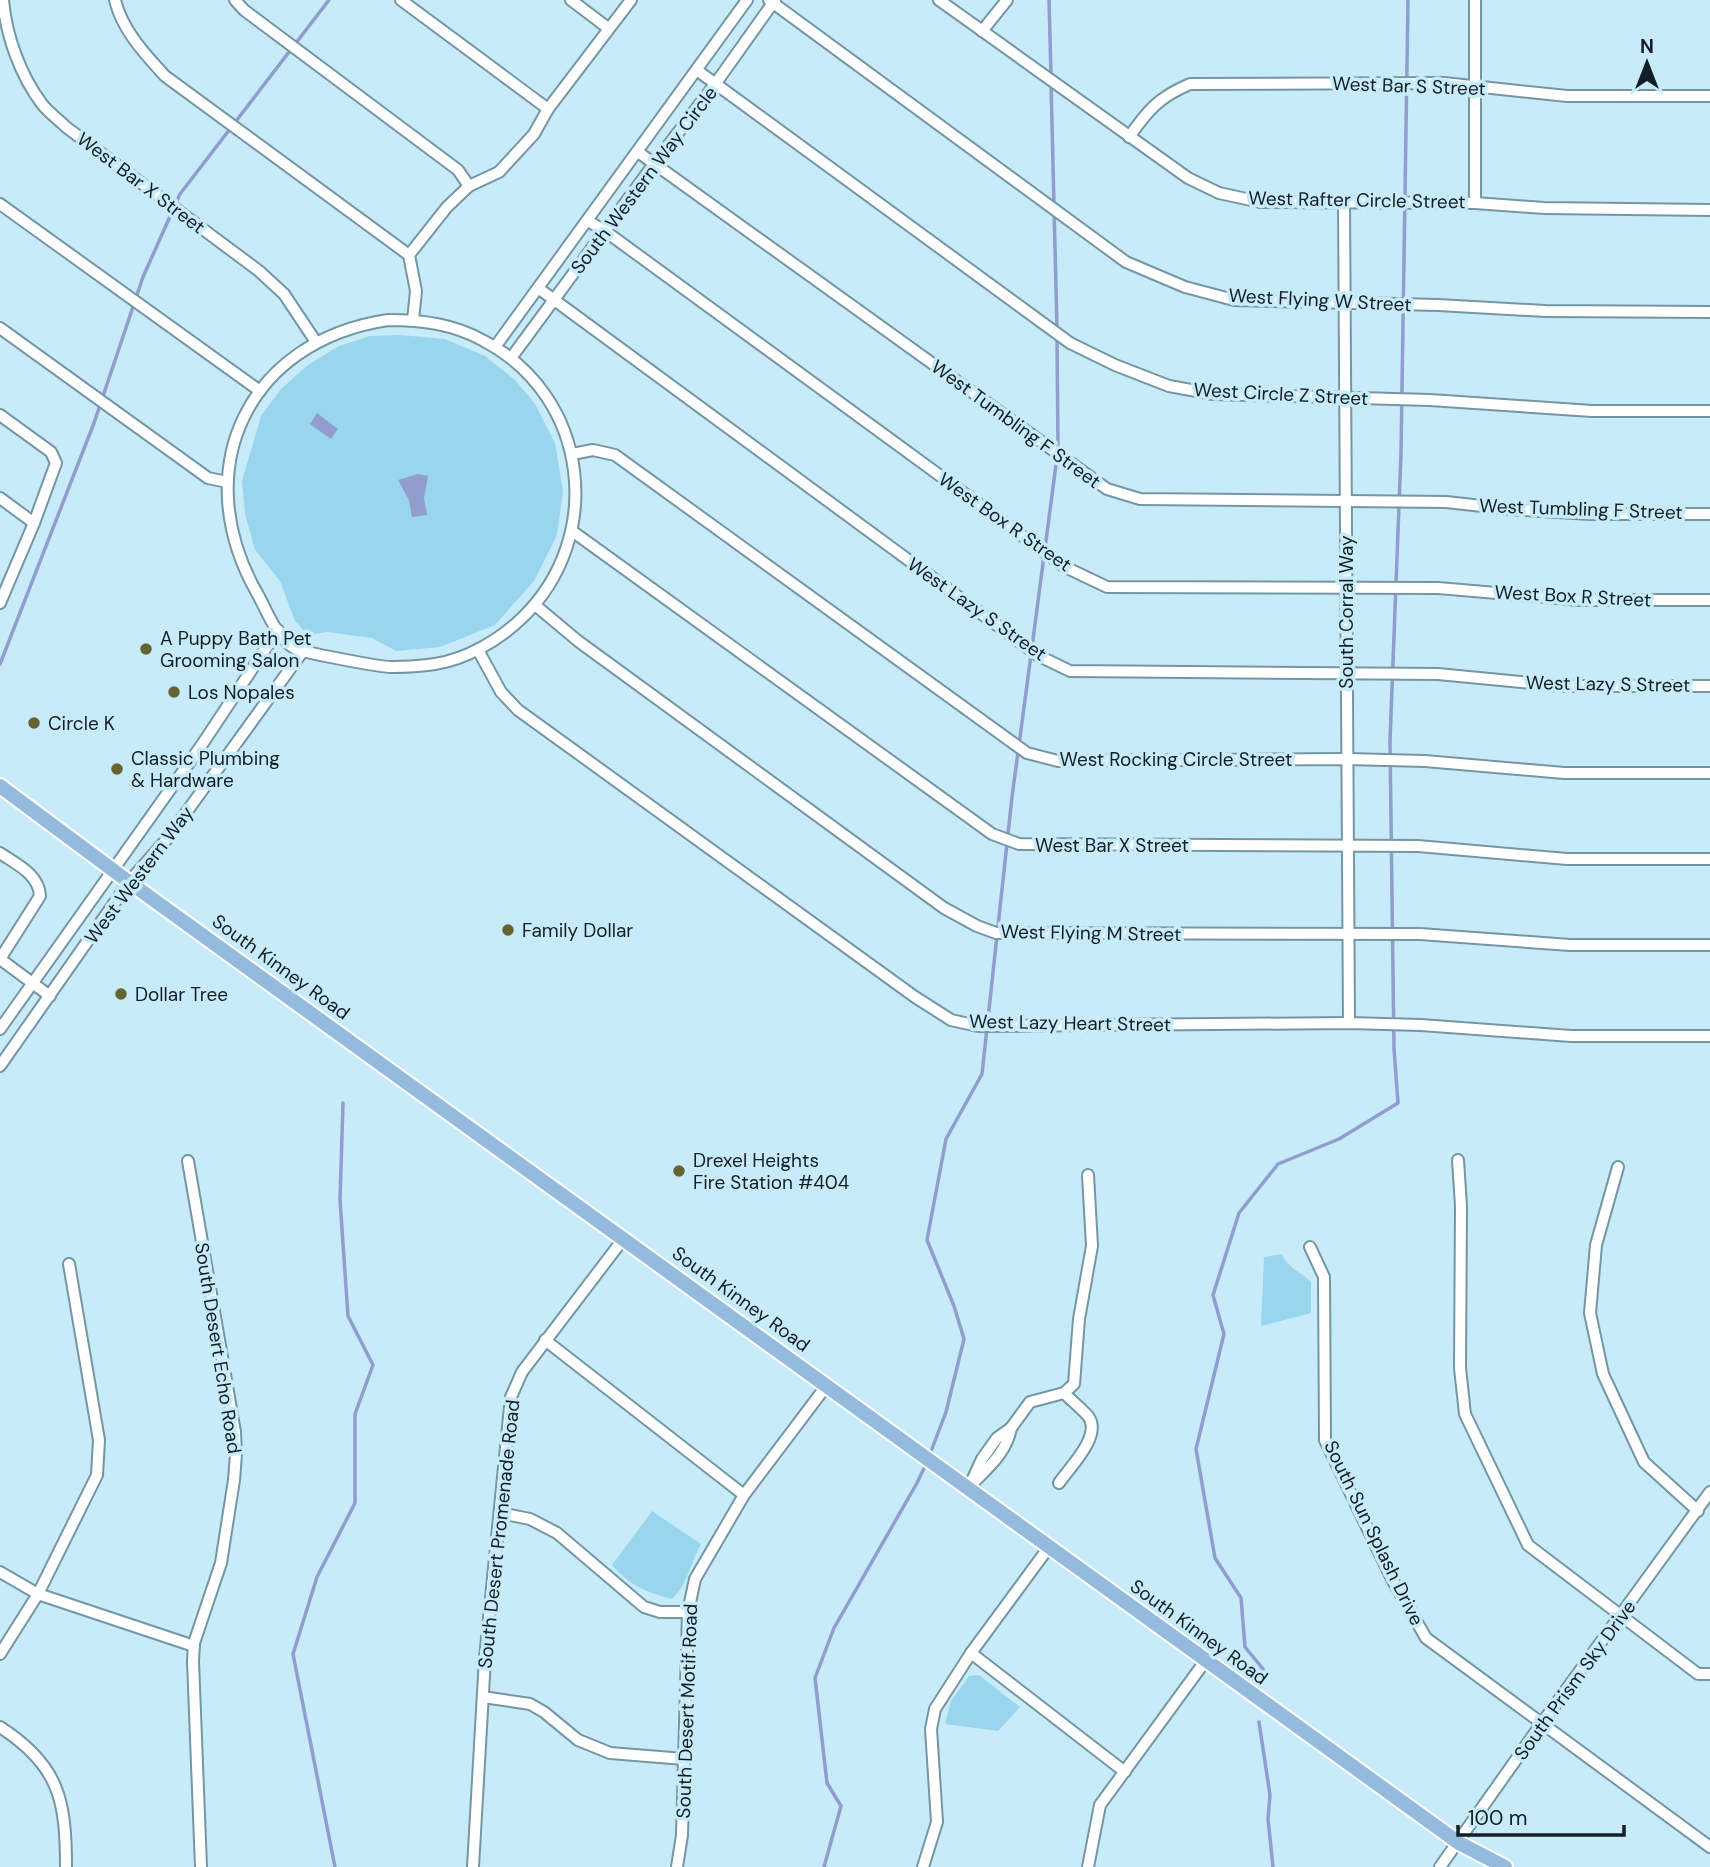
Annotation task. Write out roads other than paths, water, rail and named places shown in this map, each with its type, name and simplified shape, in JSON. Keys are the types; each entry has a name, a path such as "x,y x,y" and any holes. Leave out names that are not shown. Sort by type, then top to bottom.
{"main road":[{"name":"South Kinney Road","path":"0,786 1459,1843 1485,1867"},
{"name":"South Kinney Road","path":"1459,1843 1505,1867"}],"street":[{"name":"West Bar X Street","path":"3,0 5,24 23,72 42,104 66,127 259,271 284,294 316,342"},
{"path":"115,0 138,47 165,76 409,255 416,291 414,320"},
{"path":"235,0 244,10 458,170 469,186"},
{"path":"401,0 548,109"},
{"path":"571,0 608,28"},
{"path":"409,255 447,207 469,186 499,172 534,134 548,109 631,0"},
{"name":"South Western Way Circle","path":"495,347 747,0"},
{"name":"West Rafter Circle Street","path":"939,0 1188,178 1219,193 1260,202 1475,203 1544,208 1710,210"},
{"path":"982,31 1007,0"},
{"path":"1475,0 1475,203"},
{"name":"South Western Way Circle","path":"511,358 716,83 773,1"},
{"name":"West Flying W Street","path":"773,1 1126,262 1185,287 1234,300 1438,305 1545,311 1710,313"},
{"name":"West Circle Z Street","path":"698,71 1070,343 1115,365 1169,386 1213,394 1430,400 1592,411 1710,411"},
{"name":"West Bar S Street","path":"1129,137 1153,104 1190,84 1444,83 1567,96 1710,96"},
{"name":"West Tumbling F Street","path":"638,152 1107,489 1140,499 1346,499 1446,502 1590,514 1710,514"},
{"name":"South Corral Way","path":"1344,201 1349,1023"},
{"path":"0,204 260,391"},
{"name":"West Box R Street","path":"588,221 1039,548 1075,572 1107,587 1438,588 1580,600 1710,600"},
{"name":"West Lazy S Street","path":"538,288 1039,656 1070,671 1438,674 1562,686 1710,686"},
{"path":"414,320 463,331 495,347 530,376 546,396 559,418 572,454 576,506 572,531 558,570 536,605 509,631 478,650 436,664 390,667 296,650 283,639 240,561 227,509 227,482 232,450 243,420 260,391 276,372 316,342 363,324 414,320"},
{"path":"0,328 208,478 227,482"},
{"path":"0,415 51,452 56,463 0,603"},
{"name":"West Rocking Circle Street","path":"572,454 593,450 615,455 1027,753 1058,761 1347,759 1425,761 1564,773 1710,773"},
{"path":"0,498 34,523"},
{"name":"West Bar X Street","path":"572,531 992,834 1019,844 1418,846 1567,859 1710,859"},
{"path":"0,567 12,576"},
{"name":"West Flying M Street","path":"536,605 589,649 944,908 996,933 1420,934 1570,945 1710,945"},
{"name":"West Western Way","path":"0,1029 201,746 278,631"},
{"name":"West Lazy Heart Street","path":"478,650 501,692 518,710 915,997 951,1020 978,1026 1349,1023 1571,1036 1710,1036"},
{"name":"West Western Way","path":"0,1066 129,882 167,839 303,651"},
{"path":"1,856 33,876 40,886 40,896 0,959 50,996"},
{"path":"1458,1160 1461,1206 1460,1367 1465,1414 1528,1545 1698,1674 1710,1674"},
{"name":"South Desert Echo Road","path":"188,1161 235,1432 236,1454 221,1563 194,1646 201,1867"},
{"path":"1618,1167 1596,1245 1590,1312 1603,1374 1644,1462 1698,1511"},
{"path":"969,1487 1009,1442 1012,1428 1030,1402 1064,1393 1074,1384 1079,1320 1092,1246 1088,1175"},
{"name":"South Desert Promenade Road","path":"473,1867 483,1697 511,1397 522,1372 624,1238"},
{"name":"South Sun Splash Drive","path":"1310,1247 1324,1277 1325,1440 1392,1579 1426,1638 1710,1847"},
{"path":"0,1654 38,1594 91,1490 99,1463 99,1440 69,1264"},
{"path":"545,1340 744,1495"},
{"name":"South Desert Motif Road","path":"677,1867 682,1835 688,1612 695,1579 744,1495 827,1385"},
{"path":"1059,1483 1092,1437 1093,1425 1090,1418 1064,1393"},
{"name":"South Prism Sky Drive","path":"1440,1867 1710,1493"},
{"path":"500,1513 530,1519 557,1533 644,1606 660,1612 688,1612"},
{"path":"923,1867 937,1822 931,1729 935,1709 971,1653 1049,1547"},
{"path":"0,1572 38,1594 194,1646"},
{"path":"971,1653 1125,1772"},
{"path":"1088,1867 1100,1805 1206,1660"},
{"path":"483,1697 530,1704 578,1740 610,1753 684,1759"},
{"path":"0,1727 29,1748 55,1782 66,1840 66,1867"}],"waterway":[{"path":"0,664 94,423 143,277 180,194 329,0"},
{"path":"1049,0 1051,75"},
{"path":"1262,1676 1263,1669 1245,1647 1241,1598 1215,1558 1196,1449 1224,1334 1213,1295 1239,1213 1278,1164 1339,1139 1398,1103 1394,1049 1390,741 1401,453 1408,0"},
{"path":"1051,83 1057,330"},
{"path":"1057,338 1058,449"},
{"path":"1032,647 1057,457"},
{"path":"930,1454 946,1412 964,1339 954,1306 927,1240 946,1139 982,1074 1012,797 1031,655"},
{"path":"335,1867 293,1654 317,1577 355,1503 355,1414 373,1365 348,1316 340,1200 343,1103"},
{"path":"824,1867 841,1806 827,1783 815,1678 834,1628 926,1464"},
{"path":"1259,1722 1270,1795 1268,1819 1273,1867"}],"place":[{"name":"A Puppy Bath Pet Grooming Salon","path":"146,649"},
{"name":"Los Nopales","path":"174,692"},
{"name":"Circle K","path":"34,723"},
{"name":"Classic Plumbing & Hardware","path":"117,769"},
{"name":"Family Dollar","path":"508,930"},
{"name":"Dollar Tree","path":"121,994"},
{"name":"Drexel Heights Fire Station #404","path":"679,1171"}]}
